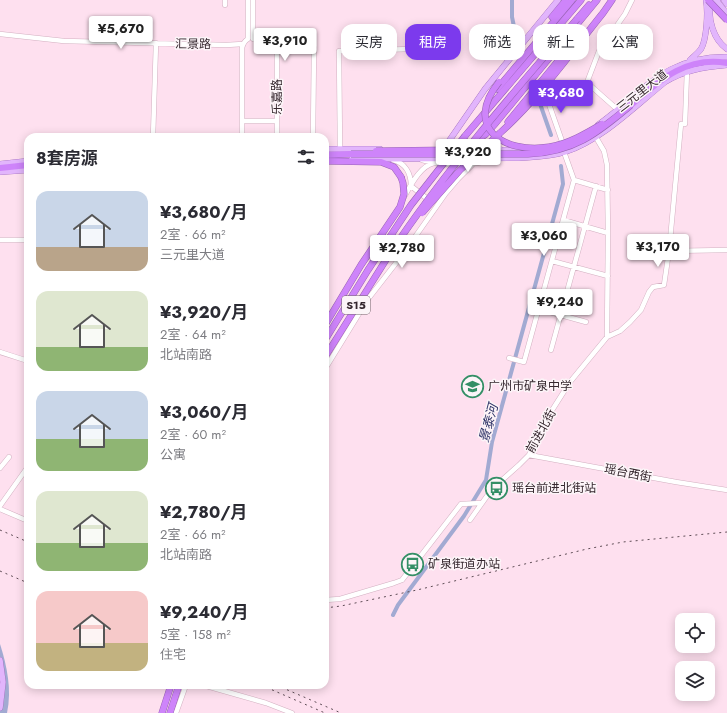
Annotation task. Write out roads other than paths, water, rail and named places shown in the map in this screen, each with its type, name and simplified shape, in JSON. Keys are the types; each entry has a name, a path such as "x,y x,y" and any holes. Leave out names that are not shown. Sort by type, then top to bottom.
{"highway":[{"path":"566,0 490,94 486,104 485,114 490,130 499,139 514,146 531,148 554,146 578,138 632,105"},
{"path":"465,136 502,82 572,0"},
{"name":"S15","path":"329,333 368,270 411,205 465,136 581,0"},
{"name":"S15","path":"329,350 389,255 462,154 593,0"},
{"path":"351,154 387,150 452,150 464,147 478,140 486,134 597,0"},
{"path":"500,133 513,115 608,0"},
{"path":"389,255 452,178 516,118 534,98 612,0"},
{"path":"707,0 727,19"},
{"path":"718,1 727,19"},
{"path":"329,154 547,153 566,148 585,140 598,132 661,80 681,68 693,64 705,63 726,65"},
{"path":"329,160 378,162 388,164 396,169 401,177 404,191 403,199 398,210 361,265 329,318"},
{"path":"0,168 24,166"},
{"path":"162,713 170,689"},
{"path":"170,713 179,689"}],"main road":[{"path":"438,149 449,141 485,89 558,0"},
{"path":"687,62 697,54 703,45 707,0"},
{"path":"726,9 718,1 715,2 711,4 709,15 719,42 727,48"},
{"name":"三元里大道","path":"329,149 503,150 538,149 564,144 593,128 661,75 687,62 727,56"},
{"name":"三元里大道","path":"329,160 540,157 564,152 596,137 665,82 687,71 726,65"},
{"path":"0,164 24,161"},
{"path":"0,172 24,170"},
{"path":"0,660 3,682 0,708"}],"street":[{"path":"248,0 250,39"},
{"path":"250,39 253,0"},
{"path":"618,110 592,87 586,85 599,51 625,14 632,0"},
{"name":"汇景路","path":"0,34 64,41 243,44"},
{"path":"242,133 243,44 245,40 250,39 267,43 276,50 314,48 313,133"},
{"path":"153,133 156,43"},
{"path":"340,149 339,50 405,49"},
{"name":"乐嘉路","path":"276,50 276,133"},
{"path":"593,128 606,156 608,190 607,337 620,332 630,322 641,310 649,292 653,287 664,285 670,251 682,124 685,124 687,71"},
{"path":"544,90 564,144"},
{"path":"242,121 276,121"},
{"path":"509,358 524,362 574,180 564,152"},
{"path":"388,158 398,161 406,168 411,186 437,206"},
{"path":"415,158 434,163 455,165 473,164 500,158"},
{"path":"329,313 355,270 411,186 422,171 434,163"},
{"path":"329,362 364,305 437,206 458,179 473,164"},
{"path":"574,180 608,190"},
{"path":"551,350 596,186"},
{"path":"563,220 608,232"},
{"path":"0,240 24,240"},
{"path":"670,251 727,250"},
{"path":"552,261 608,276"},
{"path":"539,309 586,322"},
{"name":"前进北街","path":"470,520 496,484 519,465 529,454 557,402 570,382 607,337"},
{"path":"0,352 24,360"},
{"name":"瑶台西街","path":"529,454 676,482 727,490"},
{"path":"0,468 10,457"},
{"path":"24,472 0,508 24,519"},
{"path":"329,600 340,599 394,584 402,580 461,504 482,503"},
{"path":"176,713 185,689"},
{"path":"218,689 266,703 292,713"}],"water":[{"path":"0,644 5,661 9,687 7,713 0,713"}],"waterway":[{"name":"景泰河","path":"512,0 513,24"},
{"name":"景泰河","path":"538,98 551,135"},
{"name":"景泰河","path":"393,615 398,605 464,516 486,480 492,442 563,184 561,166"}],"railway":[{"path":"0,530 24,540"},
{"path":"329,608 417,590 587,549 623,542 727,532"},
{"path":"0,571 24,581"},
{"path":"270,689 325,713"},
{"path":"285,689 341,713"}],"place":[{"name":"广州市矿泉中学","path":"472,386"},
{"name":"瑶台前进北街站","path":"497,488"},
{"name":"矿泉街道办站","path":"412,564"}]}
